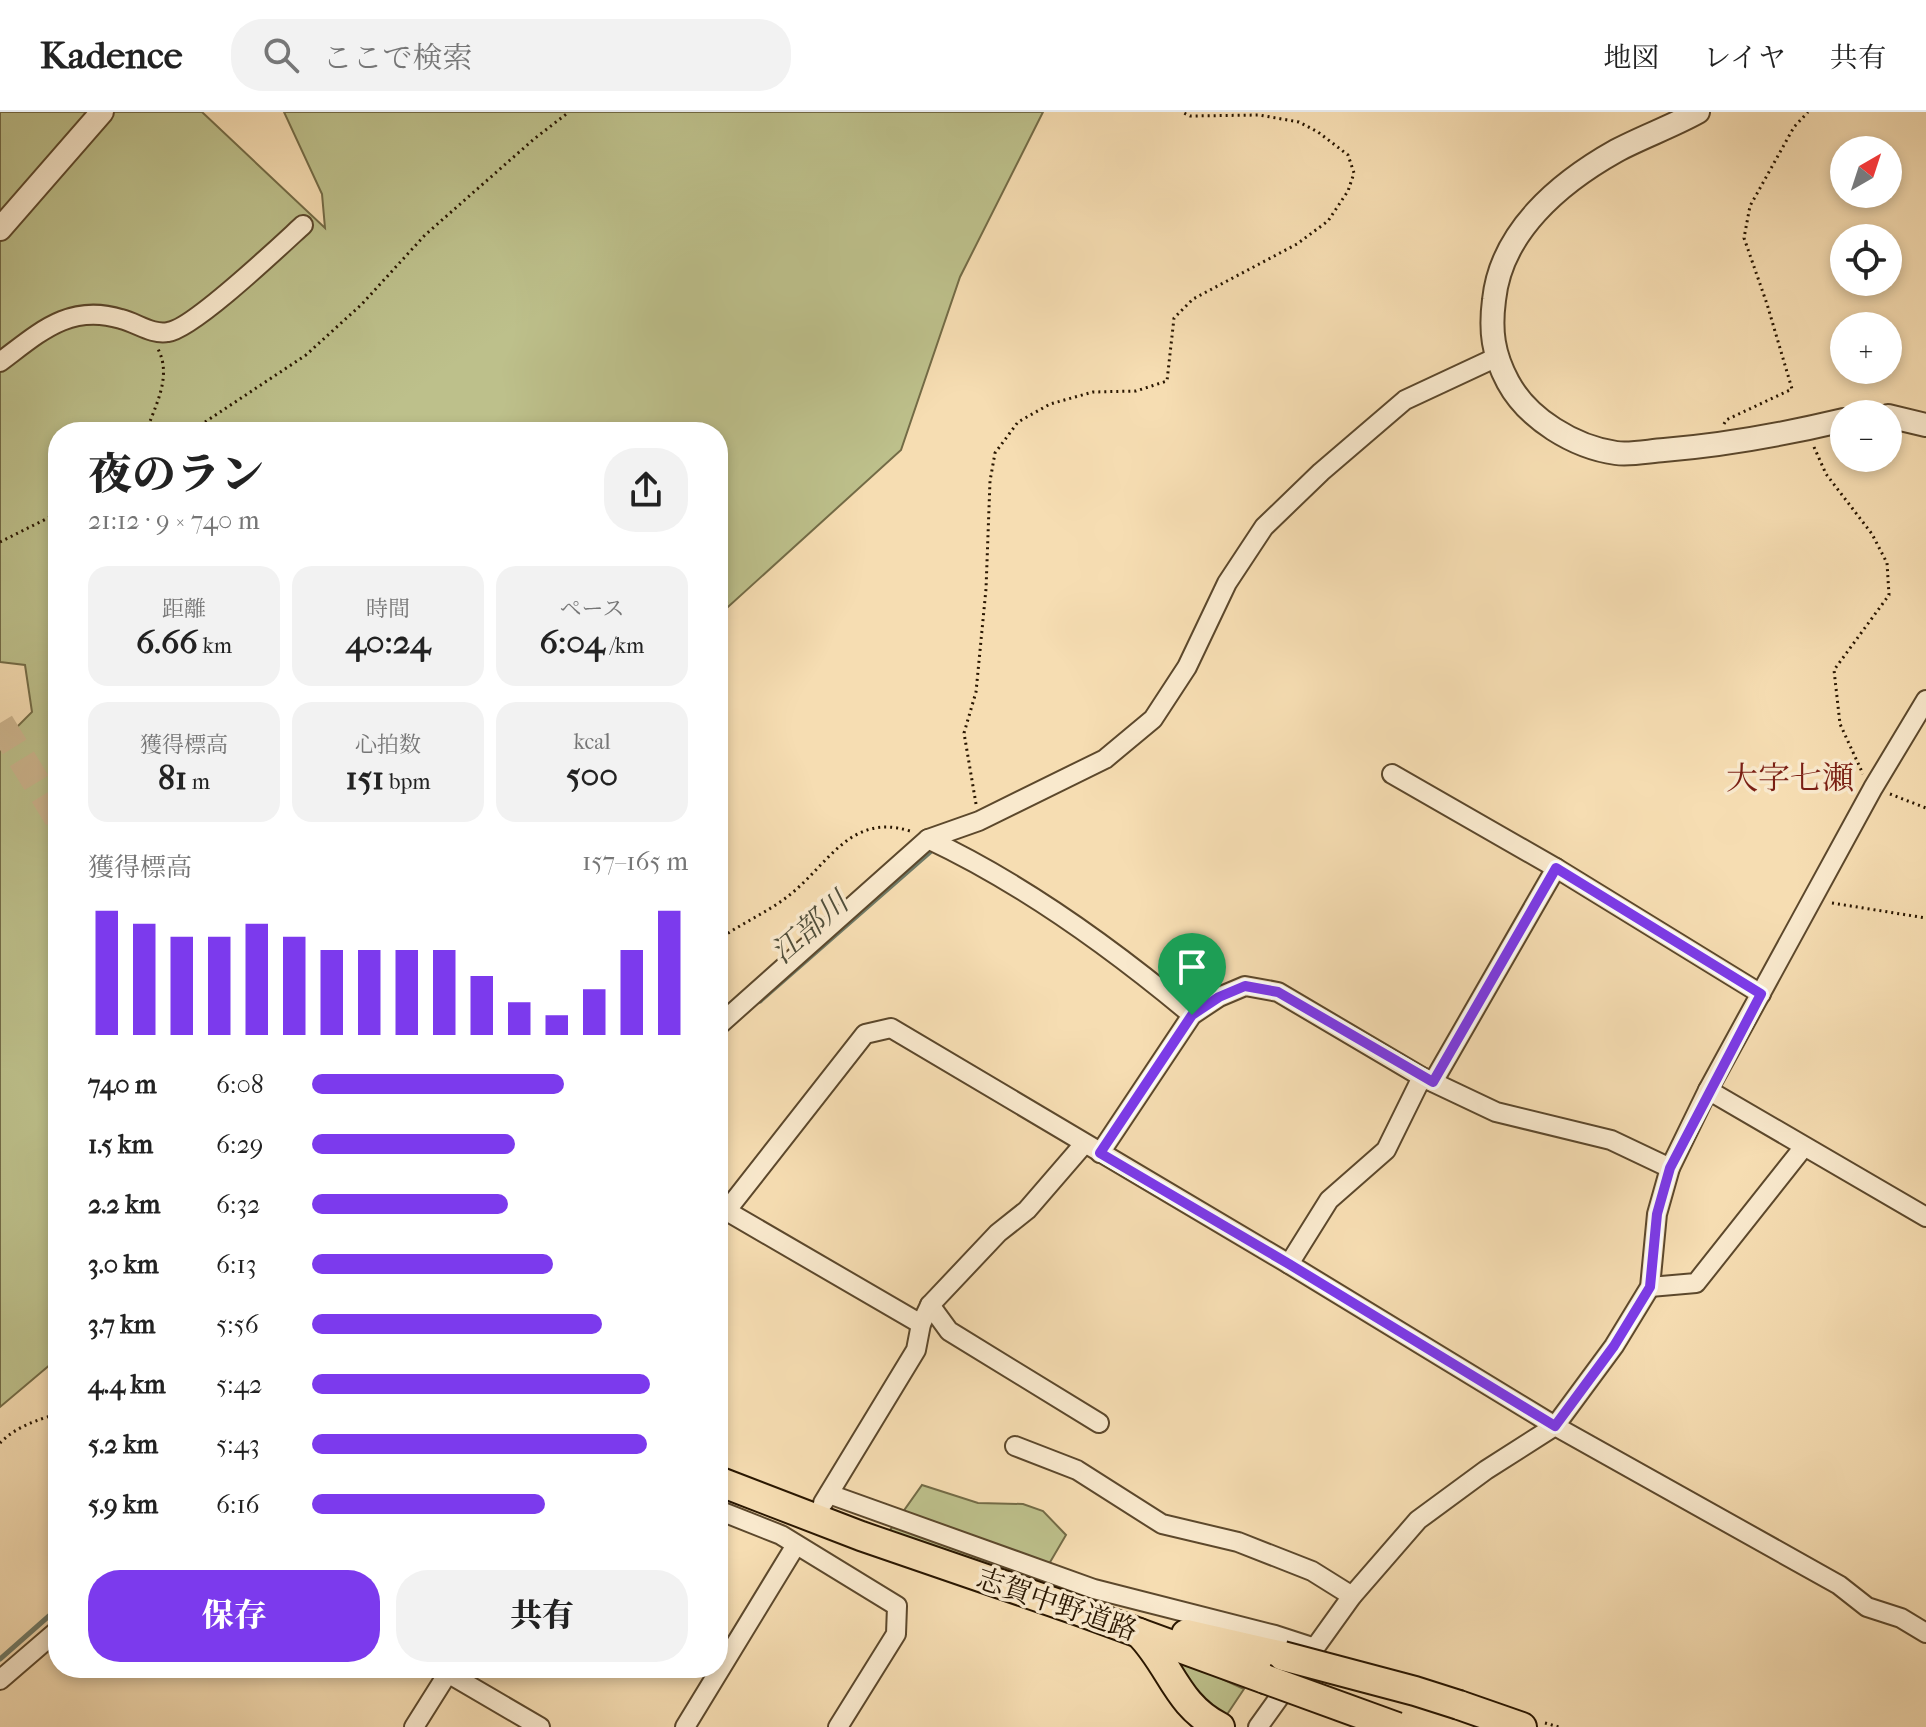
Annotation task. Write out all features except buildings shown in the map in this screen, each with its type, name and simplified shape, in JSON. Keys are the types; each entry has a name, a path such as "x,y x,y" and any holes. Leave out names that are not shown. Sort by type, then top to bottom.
{"main road":[{"name":"志賀中野道路","path":"728,1485 861,1536 1079,1611 1397,1727"},
{"path":"1079,1611 1283,1656 1403,1687 1522,1727"},
{"path":"1139,1633 1151,1646 1181,1696 1205,1719 1220,1727"}],"street":[{"path":"0,229 102,112"},
{"path":"1698,112 1615,151 1577,177 1527,221 1506,252 1496,279 1492,316 1495,358 1514,392 1537,417 1567,438 1617,453 1714,446 1830,423"},
{"path":"0,362 44,329 74,316 101,314 167,333 195,318 303,225"},
{"path":"728,1017 930,838 979,821 1105,759 1153,719 1187,667 1227,583 1264,527 1321,472 1405,400 1495,358"},
{"path":"1902,419 1926,425"},
{"path":"1258,1727 1352,1596 1418,1520 1486,1470 1555,1426 1614,1346 1650,1287 1657,1214 1670,1168 1708,1090 1873,788 1926,700"},
{"path":"1392,774 1556,868 1761,994"},
{"path":"930,838 968,858 1125,959 1192,1015"},
{"path":"1289,1264 1329,1200 1386,1150 1556,868"},
{"path":"1315,1648 1094,1589 826,1498 916,1350 921,1324 930,1305 998,1233 1092,1149 1192,1015 1219,997 1245,986 1278,992 1428,1080 1496,1112 1611,1140 1670,1168"},
{"path":"728,1201 865,1034 891,1028 1555,1426 1839,1585 1867,1607 1901,1618 1926,1633"},
{"path":"1708,1090 1926,1217"},
{"path":"1650,1287 1696,1283 1803,1148"},
{"path":"728,1211 921,1324"},
{"path":"930,1305 949,1331 1099,1423"},
{"path":"1015,1446 1077,1470 1162,1524 1238,1542 1312,1571 1352,1596"},
{"path":"728,1514 781,1535 897,1606 896,1634 838,1727"},
{"path":"728,1656 796,1545"},
{"path":"0,1680 48,1639"},
{"path":"414,1727 440,1678"},
{"path":"456,1678 540,1727"},
{"path":"685,1727 715,1678"}],"path":[{"path":"205,422 306,355 362,304 425,235 569,112"},
{"path":"979,821 964,733 976,692 986,589 990,481 995,453 1018,422 1050,404 1093,392 1136,391 1167,381 1174,318 1193,299 1297,244 1328,221 1348,191 1354,173 1348,155 1299,122 1259,115 1190,116 1182,112"},
{"path":"1714,446 1726,420 1792,389 1744,238 1750,206 1794,127 1808,112"},
{"path":"149,422 166,363 150,330"},
{"path":"1806,429 1826,474 1872,534 1887,563 1889,595 1834,670 1840,724 1858,767 1873,788 1926,808"},
{"path":"0,542 48,518"},
{"path":"728,934 788,897 848,837 889,825 930,838"},
{"path":"1812,900 1926,918"},
{"path":"0,1443 7,1435 48,1417"}],"green space":[{"path":"0,112 202,112 325,228 322,194 284,112 1043,112 960,277 901,450 728,607 728,422 48,422 48,1366 0,1407 0,744 32,712 25,665 0,662"},
{"path":"922,1485 978,1503 1023,1504 1043,1511 1066,1535 1039,1581 888,1533"},
{"path":"1170,1655 1244,1689 1224,1719 1212,1712"}],"waterway":[{"name":"江部川","path":"760,1001 931,851"},
{"name":"江部川","path":"0,1659 48,1617"}],"tunnel":[{"path":"0,723 48,802"}],"district":[{"name":"大字七瀬","path":"1790,778"}],"route":[{"path":"1556,868 1761,994 1708,1090 1670,1168 1657,1214 1650,1287 1614,1346 1555,1426 1100,1153 1192,1015 1219,997 1245,986 1278,992 1433,1082 1556,868"}]}
